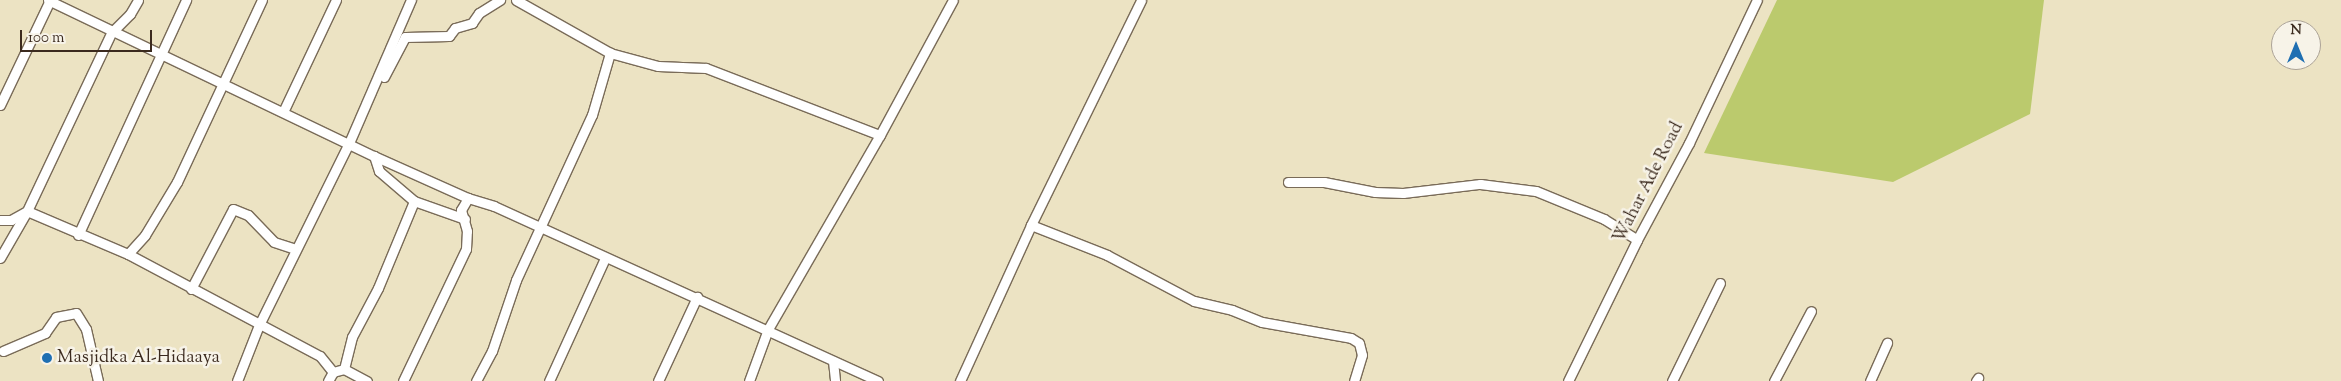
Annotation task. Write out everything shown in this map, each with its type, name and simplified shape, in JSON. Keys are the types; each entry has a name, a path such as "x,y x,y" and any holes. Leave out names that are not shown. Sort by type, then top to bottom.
{"street":[{"path":"0,105 49,0 111,33 224,84 374,156 468,198 494,206 605,258 768,329 878,381"},
{"path":"0,258 27,211 111,33 130,14 138,0"},
{"path":"78,235 186,0"},
{"path":"128,254 145,235 177,182 262,0"},
{"path":"283,112 336,0"},
{"path":"237,381 260,325 349,143 411,0"},
{"path":"372,90 381,81 405,37 449,36 455,28 472,23 479,13 500,0"},
{"path":"516,0 610,53 658,66 706,68 880,136"},
{"path":"749,381 768,329 880,136 953,0"},
{"path":"960,381 1031,225 1141,0"},
{"name":"Wahar Ade Road","path":"1568,381 1637,240 1689,143 1756,0"},
{"path":"476,381 492,351 516,280 592,115 610,53"},
{"path":"374,156 379,171 414,201 465,219"},
{"path":"1288,182 1324,182 1375,192 1403,193 1480,184 1536,191 1604,219 1637,240"},
{"path":"403,381 466,249 465,219 461,210 468,198"},
{"path":"344,369 352,337 378,288 414,201"},
{"path":"191,289 233,209 248,215 274,242 296,249"},
{"path":"0,220 11,220 27,211"},
{"path":"27,211 78,235 128,254 320,356 333,372"},
{"path":"1031,225 1106,255 1194,301 1232,310 1262,322 1351,338 1358,343 1362,355 1354,381"},
{"path":"549,381 605,258"},
{"path":"1672,381 1720,283"},
{"path":"658,381 697,297"},
{"path":"1774,381 1811,311"},
{"path":"3,351 44,332 56,317 76,313 86,329 98,381"},
{"path":"1870,381 1887,343"},
{"path":"833,361 835,381"},
{"path":"328,381 333,372 344,369 367,381"}],"green space":[{"path":"1777,0 2044,0 2030,114 1893,182 1704,153"}],"place":[{"name":"Masjidka Al-Hidaaya","path":"47,358"}]}
